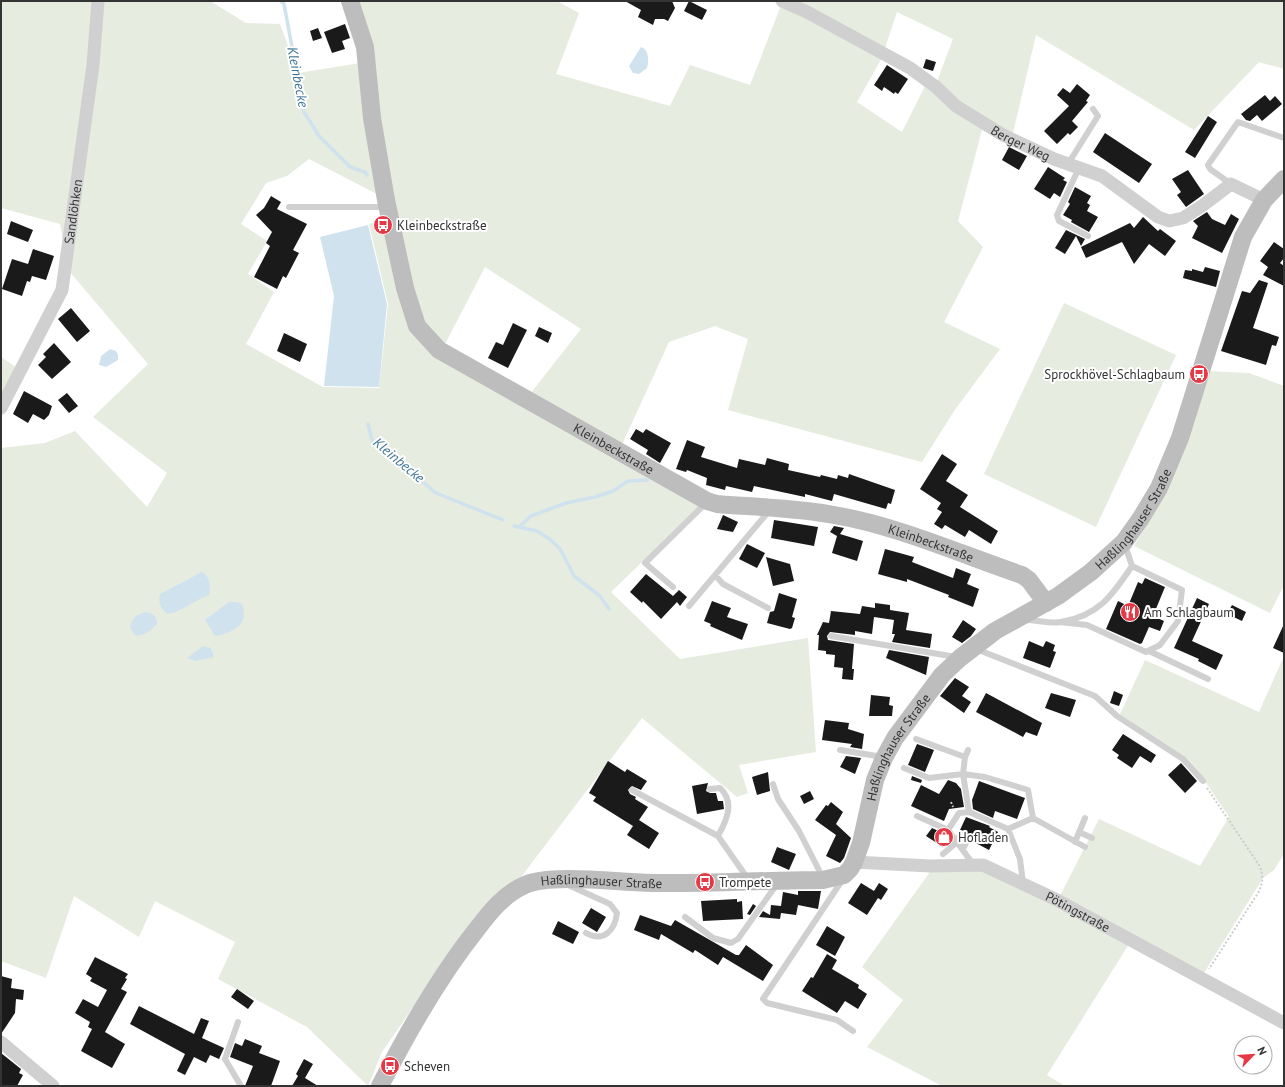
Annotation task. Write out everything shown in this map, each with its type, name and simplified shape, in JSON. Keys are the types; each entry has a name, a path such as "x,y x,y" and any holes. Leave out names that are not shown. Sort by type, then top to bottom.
{"main road":[{"name":"Kleinbeckstraße","path":"350,1 365,47 372,118 387,207 405,288 417,326 439,350 707,501 717,504 835,515 884,527 1022,575 1029,580 1046,603"},
{"name":"Haßlinghauser Straße","path":"380,1086 429,996 453,960 502,899 525,885 539,881 558,880 654,884 823,880 844,875 852,866 861,843 875,780 884,758 895,738 942,675 966,653 995,631 1046,603 1070,588 1091,572 1124,542 1159,488 1180,438 1243,237 1264,200 1284,179"}],"street":[{"name":"Sandlöhken","path":"1,408 62,290 93,65 98,1"},
{"name":"Berger Weg","path":"782,1 807,12 910,68 936,87 956,106 1003,135 1022,145 1111,182 1158,217 1169,221 1183,218 1231,184"},
{"path":"1231,184 1264,200"},
{"name":"Pötingstraße","path":"852,866 983,865 1055,898 1284,1023"},
{"path":"1,1042 53,1086"}],"lane":[{"path":"1088,236 1059,220 1057,215 1074,166 1098,116 1093,109"},
{"path":"1231,184 1210,169 1208,165 1238,122 1284,138"},
{"path":"289,206 387,207"},
{"path":"673,587 645,563 707,501"},
{"path":"689,606 771,508"},
{"path":"1124,542 1132,566 1182,590 1178,621 1160,645 1149,651"},
{"path":"1060,622 1084,615 1100,607 1114,593 1132,566"},
{"path":"715,575 724,584 768,608"},
{"path":"1016,619 1087,625 1146,652 1149,651 1208,679"},
{"path":"831,636 966,653 1095,696 1118,716 1182,759 1203,781"},
{"path":"916,738 965,758"},
{"path":"840,750 884,758"},
{"path":"968,750 965,758 963,774 969,812"},
{"path":"904,768 929,778 963,774 985,777 1028,790 1033,818"},
{"path":"773,784 778,799 805,841 823,880"},
{"path":"710,789 720,788 725,792 728,802 729,810 725,823 718,836"},
{"path":"632,790 718,836 750,881"},
{"path":"948,830 959,813 969,812 1008,829 1020,859 1023,884"},
{"path":"917,816 948,830 963,848 974,866"},
{"path":"1008,829 1033,818"},
{"path":"1033,818 1085,847"},
{"path":"1075,842 1085,818"},
{"path":"1079,832 1092,838"},
{"path":"943,854 957,842 960,834"},
{"path":"963,848 968,839"},
{"path":"852,866 763,999 767,1003 837,1020 853,1031"},
{"path":"558,880 610,904 617,914 615,926 607,934 592,936 586,933"},
{"path":"684,917 713,938 731,943 738,939 779,881"},
{"path":"238,1022 225,1059 241,1086"}],"path":[{"path":"1203,781 1260,865 1263,878 1262,885 1258,893 1203,979"}],"shaded area":[{"path":"1,1 210,1 246,23 280,24 298,73 360,63 379,195 309,159 287,176 266,183 241,224 267,241 248,274 274,292 246,344 323,387 379,388 388,304 369,224 386,220 416,328 703,503 611,592 680,659 808,638 816,752 739,765 748,793 737,797 642,718 518,881 416,1003 382,1052 368,1086 307,1027 218,979 235,942 155,901 139,937 74,896 46,978 1,961 1,448 45,443 75,431 147,507 167,473 93,417 148,364 69,271 60,224 1,208"},
{"path":"353,1 557,1 579,13 556,74 670,106 690,65 750,85 782,3 883,56 857,102 902,132 926,84 983,126 958,221 983,247 944,322 1000,349 954,411 922,462 728,410 748,339 715,326 669,342 620,449 530,394 581,329 485,267 444,346 420,324"},
{"path":"791,1 1284,1 1284,69 1259,62 1194,130 1036,35 1012,137 982,120 936,84 953,39 897,12 884,51"},
{"path":"1064,303 1176,355 1096,527 984,474"},
{"path":"1,357 17,368 1,399"},
{"path":"1207,371 1249,373 1284,386 1284,585 1270,613 1134,546 1165,494"},
{"path":"1284,656 1284,854 1274,870 1263,878 1204,973 1060,896 1099,819 1200,866 1229,817 1204,780 1183,757 1120,714 1145,660 1259,712"},
{"path":"932,869 972,869 990,873 1023,887 1129,944 1047,1075 1065,1086 942,1086 867,1047 903,1000 862,967"}],"water":[{"path":"641,47 646,50 647,53 647,68 639,74 633,73 629,66"},
{"path":"368,225 387,304 379,387 324,386 334,296 320,237"},
{"path":"110,349 116,351 118,360 106,367 99,365 101,356"},
{"path":"202,572 207,576 209,582 209,595 178,611 167,614 160,605 160,594"},
{"path":"229,602 237,602 242,604 244,617 242,622 234,630 215,636 205,620"},
{"path":"145,612 154,615 157,624 142,635 135,635 130,628 133,619"},
{"path":"203,646 211,648 214,657 195,661 187,658"}],"building":[{"path":"625,1 672,1 675,8 668,21 664,19 655,19 653,25 638,17 641,10"},
{"path":"689,1 707,10 702,20 684,11"},
{"path":"345,24 350,38 342,41 345,49 332,53 324,32"},
{"path":"318,28 322,38 313,41 310,31"},
{"path":"926,59 936,62 933,71 923,68"},
{"path":"887,65 908,79 898,94 895,92 894,94 884,87 882,91 874,85"},
{"path":"1077,84 1090,95 1086,101 1088,102 1072,121 1078,127 1070,135 1068,133 1057,144 1044,131 1069,106 1057,95 1063,88 1070,93"},
{"path":"1265,95 1270,101 1275,96 1282,104 1262,121 1257,115 1250,121 1246,120 1241,114"},
{"path":"1208,116 1217,122 1195,158 1185,152"},
{"path":"1105,133 1152,164 1139,183 1093,152"},
{"path":"1009,147 1027,156 1019,170 1002,160"},
{"path":"1048,167 1065,178 1063,180 1067,182 1060,197 1054,193 1050,199 1034,189"},
{"path":"1188,170 1204,194 1186,207 1177,195 1181,192 1172,179"},
{"path":"1075,187 1091,196 1087,203 1090,205 1087,211 1098,217 1089,232 1071,222 1072,220 1063,215 1070,204 1068,202"},
{"path":"271,196 281,202 277,209 307,224 293,250 299,253 286,278 283,276 277,289 254,277 270,246 266,243 272,232 256,215 264,208"},
{"path":"1207,212 1212,219 1225,225 1231,214 1239,219 1222,253 1192,238 1198,226 1193,221"},
{"path":"1143,217 1158,231 1160,229 1176,241 1165,256 1149,244 1134,264 1122,242 1086,258 1081,247 1130,223 1134,228"},
{"path":"11,221 33,230 28,242 7,234"},
{"path":"1066,230 1085,239 1081,246 1076,236 1065,254 1055,248"},
{"path":"1274,242 1284,249 1284,258 1280,263 1284,266 1284,286 1263,275 1268,267 1260,261"},
{"path":"33,249 54,256 46,280 32,276 30,282 27,281 22,296 2,289 12,259 28,264"},
{"path":"1205,267 1220,271 1216,287 1183,278 1185,270 1192,271 1192,269 1203,272"},
{"path":"1259,280 1268,283 1253,328 1279,337 1276,346 1272,345 1266,365 1221,351 1242,291 1250,293"},
{"path":"71,308 90,331 77,342 58,319"},
{"path":"513,323 527,330 508,368 488,358 496,342 503,345"},
{"path":"539,327 552,333 548,343 535,336"},
{"path":"284,333 307,344 300,362 277,351"},
{"path":"54,343 71,362 52,379 38,365 46,357 43,354"},
{"path":"24,391 52,406 49,415 44,420 33,414 28,423 13,414"},
{"path":"67,393 78,406 69,413 58,400"},
{"path":"636,429 643,433 646,429 671,443 660,463 646,454 648,450 630,439"},
{"path":"687,440 705,447 701,457 737,468 739,459 765,465 767,458 789,464 788,470 837,479 838,475 848,478 849,474 895,490 891,504 888,503 886,509 834,494 832,501 805,494 805,497 754,486 752,492 726,486 725,490 706,485 707,478 687,470 686,472 676,469"},
{"path":"942,454 957,464 946,481 968,495 960,507 998,531 991,544 969,530 965,537 945,525 942,529 934,524 942,512 937,509 941,503 920,489"},
{"path":"723,515 738,522 733,532 717,529"},
{"path":"774,520 818,527 814,546 771,538"},
{"path":"834,526 844,528 840,534 863,541 857,561 832,553 837,536 830,532"},
{"path":"747,544 765,553 757,568 739,559"},
{"path":"885,549 914,557 912,562 953,578 956,568 971,574 967,584 979,589 973,607 948,597 949,595 907,579 907,582 878,574"},
{"path":"766,557 790,564 794,581 773,586"},
{"path":"646,574 673,596 679,590 687,597 680,606 677,602 661,619 643,601 642,603 630,592"},
{"name":"Am Schlagbaum","path":"1145,578 1165,587 1153,616 1164,621 1160,631 1149,627 1142,643 1140,644 1106,629 1118,601 1128,606 1138,582 1142,584"},
{"path":"779,593 797,599 792,617 795,618 792,628 790,629 767,623 770,612 774,611"},
{"path":"1197,598 1209,604 1192,641 1223,655 1216,670 1198,661 1199,659 1174,648"},
{"path":"712,601 731,608 727,617 748,624 742,640 710,626 711,624 704,621"},
{"path":"875,603 890,605 890,610 909,613 906,630 932,634 930,648 892,642 895,634 892,634 894,620 874,617 872,634 855,631 855,635 830,632 827,636 828,640 854,644 852,669 854,669 853,680 842,679 843,668 834,667 835,655 826,654 826,651 818,650 819,635 817,635 823,622 829,623 831,611 860,614 862,606 875,608"},
{"path":"1232,605 1246,612 1242,621 1227,614"},
{"path":"963,620 976,629 971,636 962,643 952,637"},
{"path":"1284,624 1284,653 1273,648"},
{"path":"1029,641 1043,647 1046,641 1055,645 1053,651 1056,652 1050,668 1023,658"},
{"path":"889,650 929,657 926,675 886,658"},
{"path":"955,678 969,687 962,696 971,702 964,713 940,696"},
{"path":"1114,691 1123,695 1119,706 1110,703"},
{"path":"986,693 1042,723 1037,736 1026,732 1023,737 976,712"},
{"path":"1051,693 1076,700 1070,717 1045,708"},
{"path":"871,695 890,697 889,705 893,706 892,716 869,716"},
{"path":"825,720 849,723 848,729 864,734 862,749 850,747 852,744 822,740"},
{"path":"1123,734 1156,755 1151,763 1140,756 1132,768 1117,758 1119,755 1112,750"},
{"path":"917,744 934,750 925,772 908,765"},
{"path":"846,756 861,758 855,774 840,767"},
{"path":"608,761 625,772 627,769 647,781 641,790 632,786 628,790 630,794 636,797 635,799 648,807 639,820 659,833 649,849 627,835 633,826 593,801 596,797 589,793"},
{"path":"1181,763 1197,781 1185,793 1168,775"},
{"path":"768,772 770,791 757,795 752,777"},
{"path":"912,776 922,780 921,783 911,780"},
{"path":"948,780 956,783 961,789 964,807 949,809 944,821 911,806 921,785 939,794"},
{"path":"979,781 1025,798 1017,819 995,811 993,818 973,809 972,800"},
{"path":"708,783 706,791 716,793 718,801 723,801 724,809 697,814 692,786"},
{"path":"810,791 814,799 804,804 800,796"},
{"path":"831,802 843,812 836,824 851,838 844,858 840,863 826,856 836,835 815,820 826,805 828,806"},
{"path":"966,817 990,826 989,827 998,832 989,850 972,841 970,835 964,837 964,831 960,830"},
{"path":"932,828 945,834 949,838 943,847 926,836"},
{"path":"777,847 796,854 789,870 771,862"},
{"path":"861,883 874,891 879,883 888,889 881,900 878,898 867,915 848,903"},
{"path":"798,891 821,891 818,909 798,905 796,915 781,913 780,919 759,917 763,911 770,915 771,905 781,906 783,892 798,895"},
{"path":"737,899 737,902 742,901 743,919 703,921 701,901"},
{"path":"753,904 756,906 750,915 747,914"},
{"path":"591,908 606,917 597,932 582,923"},
{"path":"640,915 671,926 675,920 736,955 739,955 746,945 773,965 763,981 723,957 718,965 695,950 693,953 661,934 659,940 634,930"},
{"path":"558,921 579,932 573,944 552,934"},
{"path":"827,926 845,937 835,956 816,945"},
{"path":"827,954 837,960 832,969 859,985 858,988 867,994 858,1009 845,1001 837,1013 802,991 811,977 813,978"},
{"path":"95,957 128,974 125,978 127,979 121,989 127,992 105,1032 125,1044 112,1068 81,1051 92,1029 88,1027 90,1022 75,1013 83,999 98,1007 107,990 90,981 92,978 86,974"},
{"path":"1,976 12,979 11,988 24,990 23,1000 16,999 15,1013 1,1034"},
{"path":"237,989 254,1001 248,1009 231,997"},
{"path":"139,1006 194,1034 201,1018 209,1021 202,1038 224,1048 219,1059 210,1055 206,1063 194,1057 185,1075 177,1071 185,1054 130,1024"},
{"path":"245,1039 262,1046 259,1053 280,1061 271,1086 245,1086 253,1066 230,1057 235,1043 242,1046"},
{"path":"1,1053 21,1069 19,1073 23,1075 17,1086 1,1086"},
{"path":"304,1059 313,1064 305,1078 318,1086 292,1086 298,1076 296,1074"}],"waterway":[{"name":"Kleinbecke","path":"281,1 284,4 304,112 319,136 350,167 365,172 367,175"},
{"name":"Kleinbecke","path":"368,424 372,440 412,468 422,481 436,493 503,520"},
{"name":"Kleinbecke","path":"520,526 531,516 566,503 595,497 613,491 628,481 647,480"},
{"name":"Kleinbecke","path":"514,526 537,531 551,540 560,549 574,576 600,596 609,609"}],"place":[{"name":"Kleinbeckstraße","path":"383,225"},
{"name":"Sprockhövel-Schlagbaum","path":"1199,374"},
{"name":"Am Schlagbaum","path":"1130,612"},
{"name":"Hofladen","path":"944,837"},
{"name":"Trompete","path":"705,882"},
{"name":"Scheven","path":"390,1066"}]}
